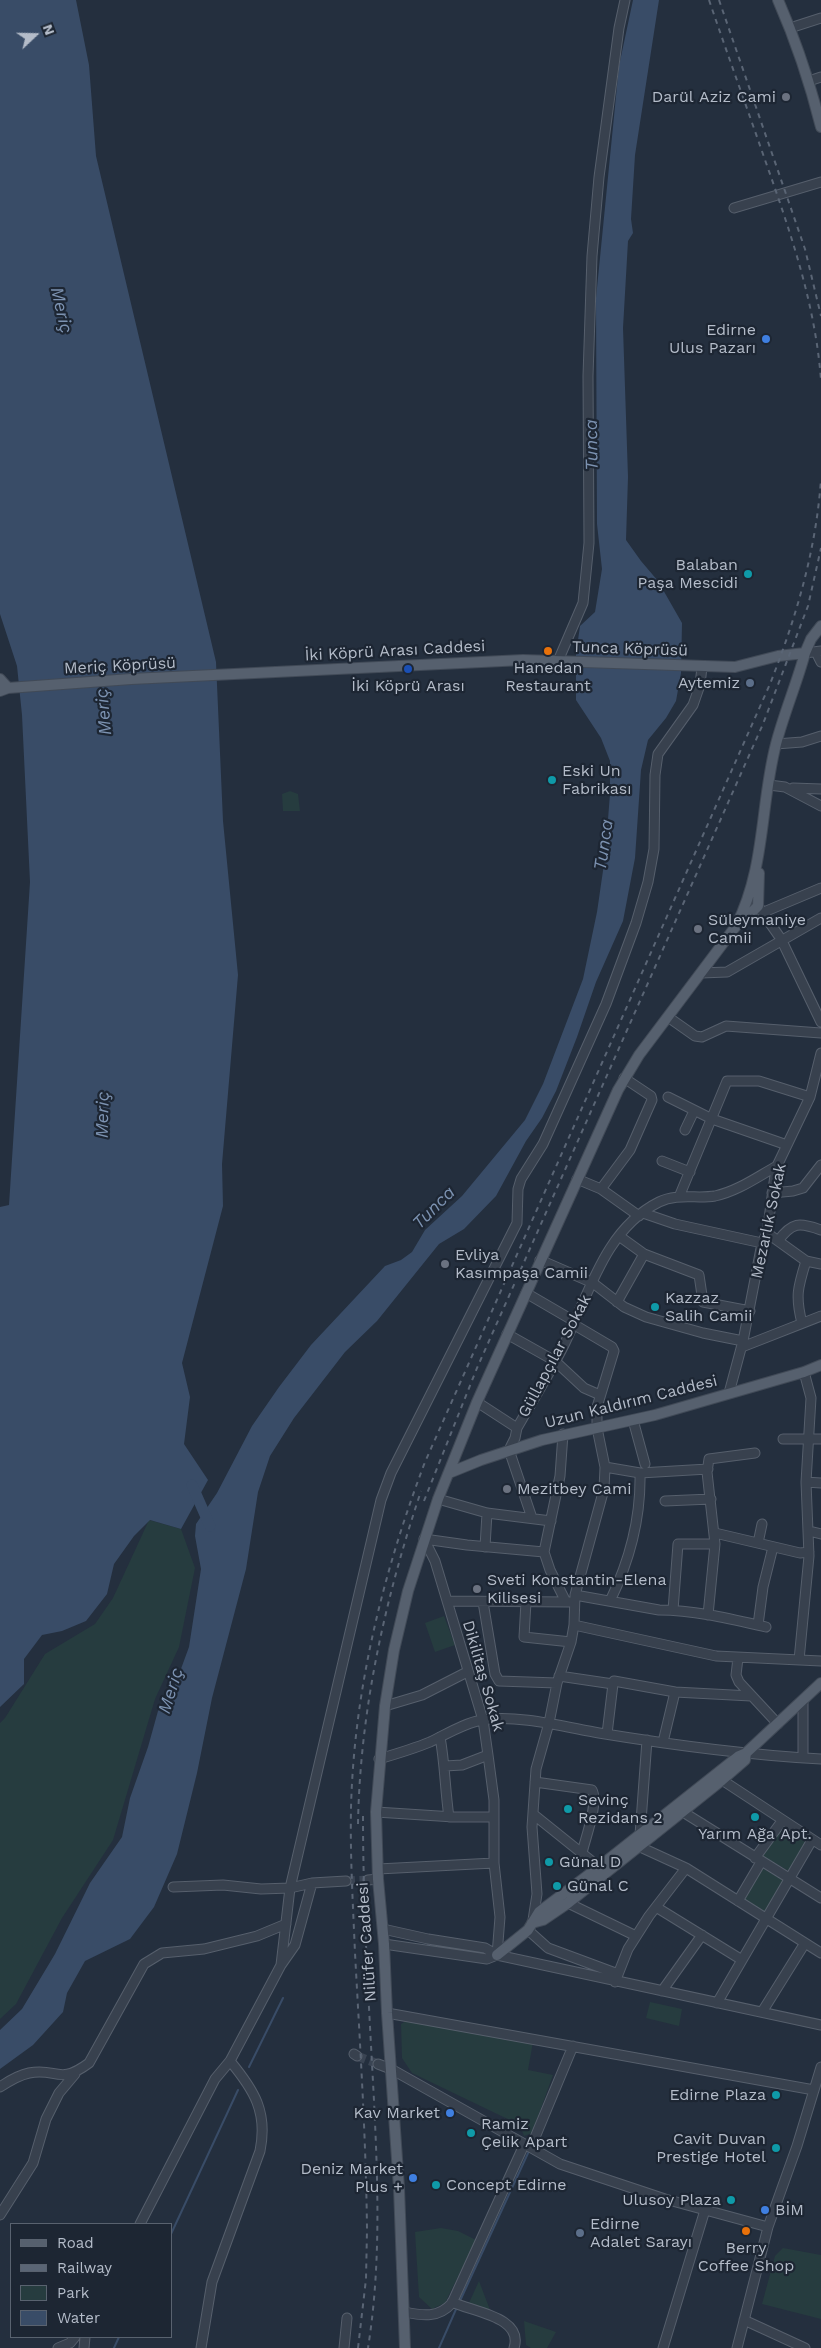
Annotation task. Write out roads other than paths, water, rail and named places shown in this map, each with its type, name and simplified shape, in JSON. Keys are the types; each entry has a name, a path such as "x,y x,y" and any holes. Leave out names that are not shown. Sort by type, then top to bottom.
{"main road":[{"path":"778,0 809,81 821,127"},
{"path":"424,1539 477,1402 598,1131 624,1078 736,926 756,903 758,859 776,744 805,653 820,632"},
{"name":"Tunca Köprüsü","path":"558,661 735,667 784,655 805,653"},
{"name":"İki Köprü Arası Caddesi","path":"234,675 417,664 523,660 558,661"},
{"name":"Meriç Köprüsü","path":"4,689 234,675"},
{"path":"0,679 4,689"},
{"name":"Uzun Kaldırım Caddesi","path":"449,1473 509,1450 563,1434 633,1420 804,1372 821,1365"},
{"name":"Nilüfer Caddesi","path":"405,2348 399,2188 383,1928 374,1876 376,1812 385,1706 394,1650 408,1591 424,1539"},
{"path":"530,1927 539,1912 739,1756 746,1754 821,1683"},
{"path":"496,1956 530,1927 568,1903 722,1780 745,1760 746,1754"}],"street":[{"path":"558,661 583,603 589,543 588,376 592,256 601,167 619,28 625,0"},
{"path":"790,28 821,18"},
{"path":"809,81 821,77"},
{"path":"734,208 821,182"},
{"path":"805,653 819,652 821,662"},
{"path":"280,1965 290,1888 380,1500 391,1473 517,1223 518,1189 521,1179 543,1144 606,1004 624,959 648,882 654,849 655,775 658,754 692,705 700,685 698,666"},
{"path":"776,744 802,742 821,736"},
{"path":"769,785 785,788 821,789"},
{"path":"785,788 821,806"},
{"path":"821,888 756,903 781,939 821,1022"},
{"path":"701,973 727,972 781,939 821,918"},
{"path":"668,1017 695,1036 702,1036 726,1026 821,1033"},
{"name":"Mezarlık Sokak","path":"729,1393 743,1344 762,1243 767,1233 777,1166 810,1098 821,1053"},
{"path":"601,1189 630,1150 652,1100 651,1096 624,1078"},
{"path":"679,1197 727,1081 759,1082 810,1098"},
{"path":"668,1097 712,1119 788,1145"},
{"path":"685,1130 694,1111"},
{"path":"662,1161 690,1172"},
{"path":"772,1193 802,1188 821,1165"},
{"name":"Güllapçılar Sokak","path":"509,1450 516,1438 517,1428 555,1361 609,1248 619,1236 641,1215 660,1202 679,1197 715,1196 728,1192 746,1185 777,1166"},
{"path":"577,1179 601,1189 641,1215 762,1243"},
{"path":"778,1241 787,1230 800,1224 821,1230"},
{"path":"767,1233 806,1261 821,1264"},
{"path":"619,1236 644,1254 699,1275 703,1302 750,1311"},
{"path":"617,1302 644,1254"},
{"path":"540,1260 593,1283 617,1302 646,1317 743,1344 821,1316"},
{"path":"802,1323 796,1303 798,1285 806,1261"},
{"path":"526,1293 612,1347 614,1351 597,1407 597,1428 606,1467 604,1489 572,1600 574,1625 571,1642 558,1679 549,1723 536,1769 532,1827 537,1894 530,1927 548,1948 616,1978"},
{"path":"507,1334 555,1361 584,1388 600,1395"},
{"path":"799,1660 809,1552 806,1482 811,1398 804,1372"},
{"path":"811,1398 821,1396"},
{"path":"477,1402 517,1428"},
{"path":"633,1420 645,1464"},
{"path":"563,1434 560,1476 544,1552 550,1570 572,1600"},
{"path":"783,1440 821,1439"},
{"path":"509,1450 532,1518"},
{"path":"708,1615 715,1544 708,1469 709,1459 755,1453"},
{"path":"606,1467 640,1473 708,1469"},
{"path":"610,1601 628,1561 640,1500 640,1473"},
{"path":"806,1482 821,1483"},
{"path":"438,1499 488,1512 551,1521"},
{"path":"665,1501 711,1499"},
{"path":"486,1547 488,1512"},
{"path":"758,1543 762,1524"},
{"path":"809,1531 821,1534"},
{"path":"715,1533 800,1553 809,1552"},
{"path":"424,1539 544,1552"},
{"name":"Dikilitaş Sokak","path":"424,1539 435,1561 483,1720 494,1817 494,1863 500,1917 496,1956"},
{"path":"673,1610 678,1544 715,1544"},
{"path":"447,1601 610,1601 659,1610 708,1615 762,1626 763,1587 773,1547"},
{"path":"484,1602 495,1674 499,1681 558,1679 613,1684 614,1681 675,1692 751,1696"},
{"path":"526,1602 524,1637 571,1642"},
{"path":"574,1625 638,1637 716,1656 821,1661"},
{"path":"738,1658 736,1675 739,1682 778,1724"},
{"path":"385,1706 422,1695 467,1672"},
{"path":"607,1734 613,1684"},
{"path":"663,1742 675,1692"},
{"path":"802,1758 803,1701"},
{"path":"380,1759 440,1738 463,1726 483,1720 549,1723 607,1734 746,1754 821,1759"},
{"path":"440,1738 445,1766 443,1774 449,1817"},
{"path":"640,1835 647,1740"},
{"path":"445,1766 462,1765 488,1756"},
{"path":"722,1780 821,1845"},
{"path":"535,1782 592,1790 594,1795 593,1807 582,1854"},
{"path":"376,1812 449,1817 494,1817"},
{"path":"682,1812 821,1898"},
{"path":"532,1814 599,1867"},
{"path":"738,1901 758,1860 782,1821"},
{"path":"717,2003 812,1840"},
{"path":"638,1846 686,1868 821,1953"},
{"path":"374,1876 494,1863"},
{"path":"616,1978 628,1949 636,1936 686,1868"},
{"path":"173,1887 223,1885 261,1889 290,1888 312,1883 346,1880"},
{"path":"141,2223 215,2079 230,2061 280,1965 295,1945 312,1883"},
{"path":"568,1903 636,1936"},
{"path":"656,1907 742,1960"},
{"path":"0,2215 33,2163 46,2119 59,2093 75,2074 89,2063 144,1964 162,1954 204,1948 248,1938 286,1924"},
{"path":"383,1928 428,1939 485,1948 496,1956 616,1978 662,1991 821,2025"},
{"path":"662,1991 702,1935"},
{"path":"762,2012 805,1943"},
{"path":"384,1944 487,1959 496,1956"},
{"path":"387,2013 814,2090"},
{"path":"405,2312 431,2316 445,2311 456,2304 573,2046"},
{"path":"202,2348 212,2282 260,2151 263,2135 262,2118 253,2092 249,2084 230,2061"},
{"path":"378,2064 391,2069 560,2164 705,2210 768,2227"},
{"path":"737,2348 768,2227 797,2146 821,2067"},
{"path":"0,2087 31,2072 61,2076 75,2074"},
{"path":"663,2348 705,2210"},
{"path":"456,2304 508,2324 515,2334 514,2348"},
{"path":"344,2348 347,2318"},
{"path":"744,2320 804,2348"},
{"path":"58,2348 70,2343 74,2338"}],"water":[{"path":"0,0 76,0 89,65 96,156 216,662 223,821 238,975 222,1164 223,1206 182,1363 190,1397 184,1444 208,1480 181,1529 150,1520 134,1536 114,1564 107,1594 86,1621 62,1631 42,1635 24,1659 24,1684 0,1707 0,1207 9,1205 30,882 22,715 17,666 0,614"},
{"path":"633,0 659,0 635,155 631,219 633,233 628,241 623,328 628,477 626,540 658,581 682,623 681,673 676,701 666,718 648,740 641,770 635,858 623,921 596,982 556,1091 496,1196 464,1229 439,1244 377,1321 345,1352 294,1418 270,1456 258,1492 246,1569 212,1698 197,1773 177,1854 154,1907 130,1939 85,1961 67,1993 63,2012 33,2045 0,2069 0,2030 22,2009 55,1954 90,1883 122,1837 130,1798 148,1747 158,1711 171,1696 189,1647 201,1569 195,1536 196,1524 217,1493 252,1426 311,1345 385,1266 401,1260 412,1252 425,1230 462,1196 525,1120 543,1084 583,979 597,912 605,857 610,794 610,761 601,738 576,700 576,654 580,626 595,612 602,569 597,524 596,298 619,66"}],"waterway":[{"name":"Meriç","path":"192,1485 210,1526"},
{"path":"249,2067 283,1998"},
{"path":"172,2232 238,2090"},
{"path":"459,2303 529,2151"},
{"path":"439,2348 457,2307"},
{"path":"114,2348 119,2338"}],"tunnel":[{"path":"346,1881 368,1880"},
{"path":"357,2056 378,2064"}],"railway":[{"path":"709,0 783,212 800,267 813,323 821,380"},
{"path":"719,0 805,249 821,316"},
{"path":"358,2348 366,2279 367,2230 352,1880 351,1808 358,1719 373,1632 396,1546 425,1462 770,684 796,609 810,558 821,479"},
{"path":"424,1501 477,1368 763,724 808,606 821,548"},
{"path":"358,1824 360,1781 369,1697 396,1573 421,1491"},
{"path":"363,1816 365,1923 377,2194 377,2256 368,2348"}],"place":[{"name":"Darül Aziz Cami","path":"786,97"},
{"name":"Edirne Ulus Pazarı","path":"766,339"},
{"name":"Balaban Paşa Mescidi","path":"748,574"},
{"name":"Hanedan Restaurant","path":"548,651"},
{"name":"İki Köprü Arası","path":"408,669"},
{"name":"Aytemiz","path":"750,683"},
{"name":"Eski Un Fabrikası","path":"552,780"},
{"name":"Süleymaniye Camii","path":"698,929"},
{"name":"Evliya Kasımpaşa Camii","path":"445,1264"},
{"name":"Kazzaz Salih Camii","path":"655,1307"},
{"name":"Mezitbey Cami","path":"507,1489"},
{"name":"Sveti Konstantin-Elena Kilisesi","path":"477,1589"},
{"name":"Sevinç Rezidans 2","path":"568,1809"},
{"name":"Yarım Ağa Apt.","path":"755,1817"},
{"name":"Günal D","path":"549,1862"},
{"name":"Günal C","path":"557,1886"},
{"name":"Edirne Plaza","path":"776,2095"},
{"name":"Kav Market","path":"450,2113"},
{"name":"Ramiz Çelik Apart","path":"471,2133"},
{"name":"Cavit Duvan Prestige Hotel","path":"776,2148"},
{"name":"Deniz Market Plus +","path":"413,2178"},
{"name":"Concept Edirne","path":"436,2185"},
{"name":"Ulusoy Plaza","path":"731,2200"},
{"name":"BİM","path":"765,2210"},
{"name":"Berry Coffee Shop","path":"746,2231"},
{"name":"Edirne Adalet Sarayı","path":"580,2233"}],"water label":[{"name":"Tunca","path":"592,445"},
{"name":"Tunca","path":"604,845"},
{"name":"Tunca","path":"434,1208"}]}
